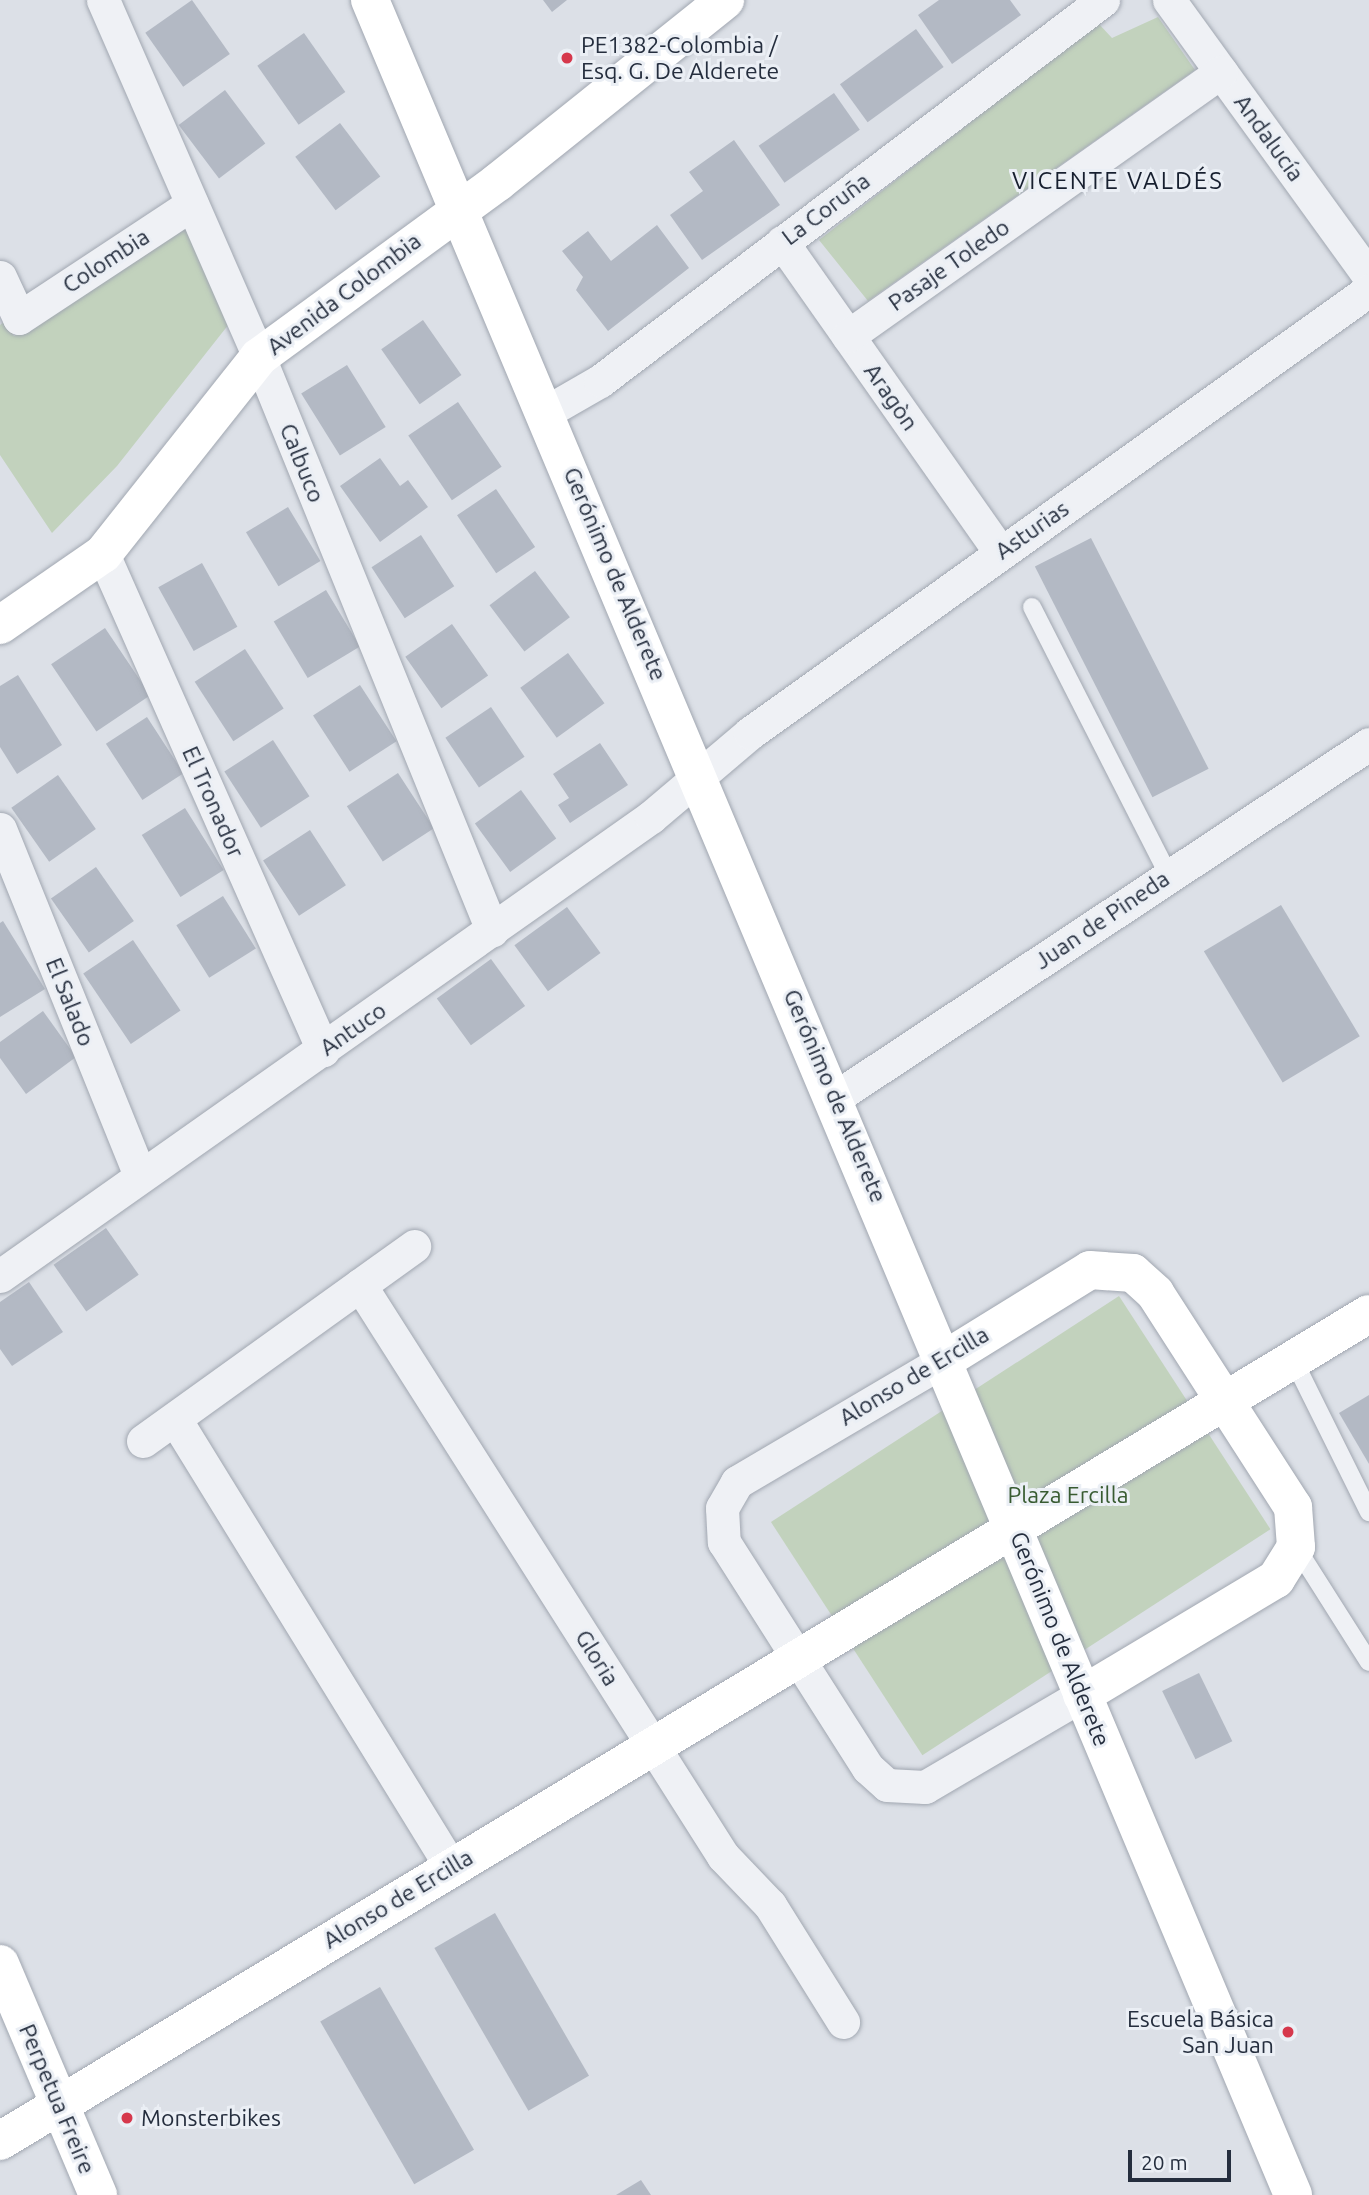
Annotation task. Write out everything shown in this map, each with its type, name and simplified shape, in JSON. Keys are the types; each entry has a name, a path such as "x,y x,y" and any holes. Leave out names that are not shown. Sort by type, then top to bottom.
{"street":[{"name":"Calbuco","path":"103,0 259,357 492,930"},
{"name":"Gerónimo de Alderete","path":"370,0 836,1097 1082,1695 1293,2195"},
{"name":"Avenida Colombia","path":"0,625 103,554 259,357 461,209 725,0"},
{"name":"La Coruña","path":"546,412 600,381 1103,0"},
{"name":"Andalucía","path":"1169,0 1369,276"},
{"name":"Pasaje Toledo","path":"848,336 1222,72"},
{"name":"Colombia","path":"0,277 19,318 192,204"},
{"name":"Aragòn","path":"782,242 1000,552"},
{"name":"Asturias","path":"699,775 1000,552 1369,290"},
{"name":"El Tronador","path":"103,554 323,1050"},
{"name":"Juan de Pineda","path":"836,1097 1169,876 1366,751"},
{"name":"Antuco","path":"0,1276 652,817 699,775"},
{"name":"El Salado","path":"0,829 140,1175"},
{"path":"143,1441 414,1247"},
{"name":"Alonso de Ercilla","path":"1118,1267 1150,1287 1223,1401 1293,1507 1296,1547 1276,1579 925,1787 898,1789 868,1768 724,1542 720,1525 727,1494 749,1473 946,1359 1090,1270 1118,1267"},
{"name":"Gloria","path":"360,1285 723,1856 770,1905 844,2022"},
{"name":"Alonso de Ercilla","path":"0,2141 1013,1524 1369,1314"},
{"path":"175,1419 451,1867"},
{"name":"Perpetua Freire","path":"0,1964 97,2195"}],"lane":[{"path":"1032,607 1169,876"},
{"path":"1293,1359 1369,1512"},
{"path":"1296,1547 1369,1662"}],"green space":[{"path":"1158,17 1195,70 868,301 819,240 1098,23 1112,38"},
{"path":"184,223 229,324 117,466 52,533 0,455 0,325 5,321 14,336"},
{"name":"Plaza Ercilla","path":"1119,1296 1270,1529 922,1755 771,1522"}],"building":[{"path":"192,0 230,54 183,87 145,33"},
{"path":"543,0 567,0 552,12"},
{"path":"939,0 1010,0 1021,15 952,64 918,15"},
{"path":"916,29 944,67 868,122 840,84"},
{"path":"304,33 345,92 299,125 257,66"},
{"path":"225,90 265,144 219,178 179,125"},
{"path":"834,93 860,130 784,183 759,146"},
{"path":"340,123 380,177 336,210 295,157"},
{"path":"734,140 780,205 702,260 670,215 703,191 689,172"},
{"path":"657,225 689,268 608,331 576,290 583,277 562,251 588,231 611,261"},
{"path":"423,320 461,375 420,404 381,349"},
{"path":"347,365 386,427 340,456 301,394"},
{"path":"458,402 502,467 452,500 408,436"},
{"path":"380,458 400,486 408,480 428,507 380,542 340,486"},
{"path":"496,489 535,547 496,573 457,515"},
{"path":"288,507 320,561 278,586 246,532"},
{"path":"421,535 454,586 405,618 372,567"},
{"path":"1091,538 1209,769 1152,797 1035,567"},
{"path":"202,563 237,627 194,651 158,587"},
{"path":"535,571 570,617 524,652 489,605"},
{"path":"326,590 360,647 308,678 274,621"},
{"path":"452,624 488,676 441,708 405,657"},
{"path":"105,628 150,695 96,731 51,664"},
{"path":"245,649 284,709 233,741 195,682"},
{"path":"568,653 604,703 557,738 520,688"},
{"path":"18,675 62,745 17,774 0,747 0,686"},
{"path":"360,685 396,741 350,772 313,715"},
{"path":"491,707 525,757 479,787 445,738"},
{"path":"147,717 183,773 142,800 106,744"},
{"path":"273,740 309,796 261,828 224,772"},
{"path":"600,743 628,785 570,823 558,805 569,798 553,774"},
{"path":"398,773 434,828 383,862 347,806"},
{"path":"58,775 96,829 49,862 11,808"},
{"path":"521,790 556,839 510,872 475,824"},
{"path":"185,808 224,870 180,897 142,835"},
{"path":"310,830 346,885 299,916 263,860"},
{"path":"96,867 134,921 89,953 51,899"},
{"path":"223,896 256,949 209,978 176,925"},
{"path":"1281,905 1360,1036 1283,1083 1204,951"},
{"path":"567,907 601,953 548,991 514,945"},
{"path":"3,921 45,989 0,1017 0,923"},
{"path":"133,940 181,1010 131,1044 83,974"},
{"path":"491,959 525,1006 471,1045 437,998"},
{"path":"43,1011 76,1057 26,1094 0,1058 0,1042"},
{"path":"106,1228 139,1275 86,1311 54,1265"},
{"path":"29,1282 63,1332 12,1366 0,1349 0,1302"},
{"path":"1369,1395 1369,1464 1339,1413"},
{"path":"1199,1673 1232,1741 1195,1759 1162,1691"},
{"path":"495,1913 589,2076 528,2111 434,1948"},
{"path":"380,1987 474,2150 414,2184 320,2021"},
{"path":"641,2180 651,2195 616,2195"}],"place":[{"name":"PE1382-Colombia / Esq. G. De Alderete","path":"567,58"},
{"name":"Escuela Básica San Juan","path":"1288,2032"},
{"name":"Monsterbikes","path":"127,2118"}],"district":[{"name":"VICENTE VALDÉS","path":"1118,181"}]}
